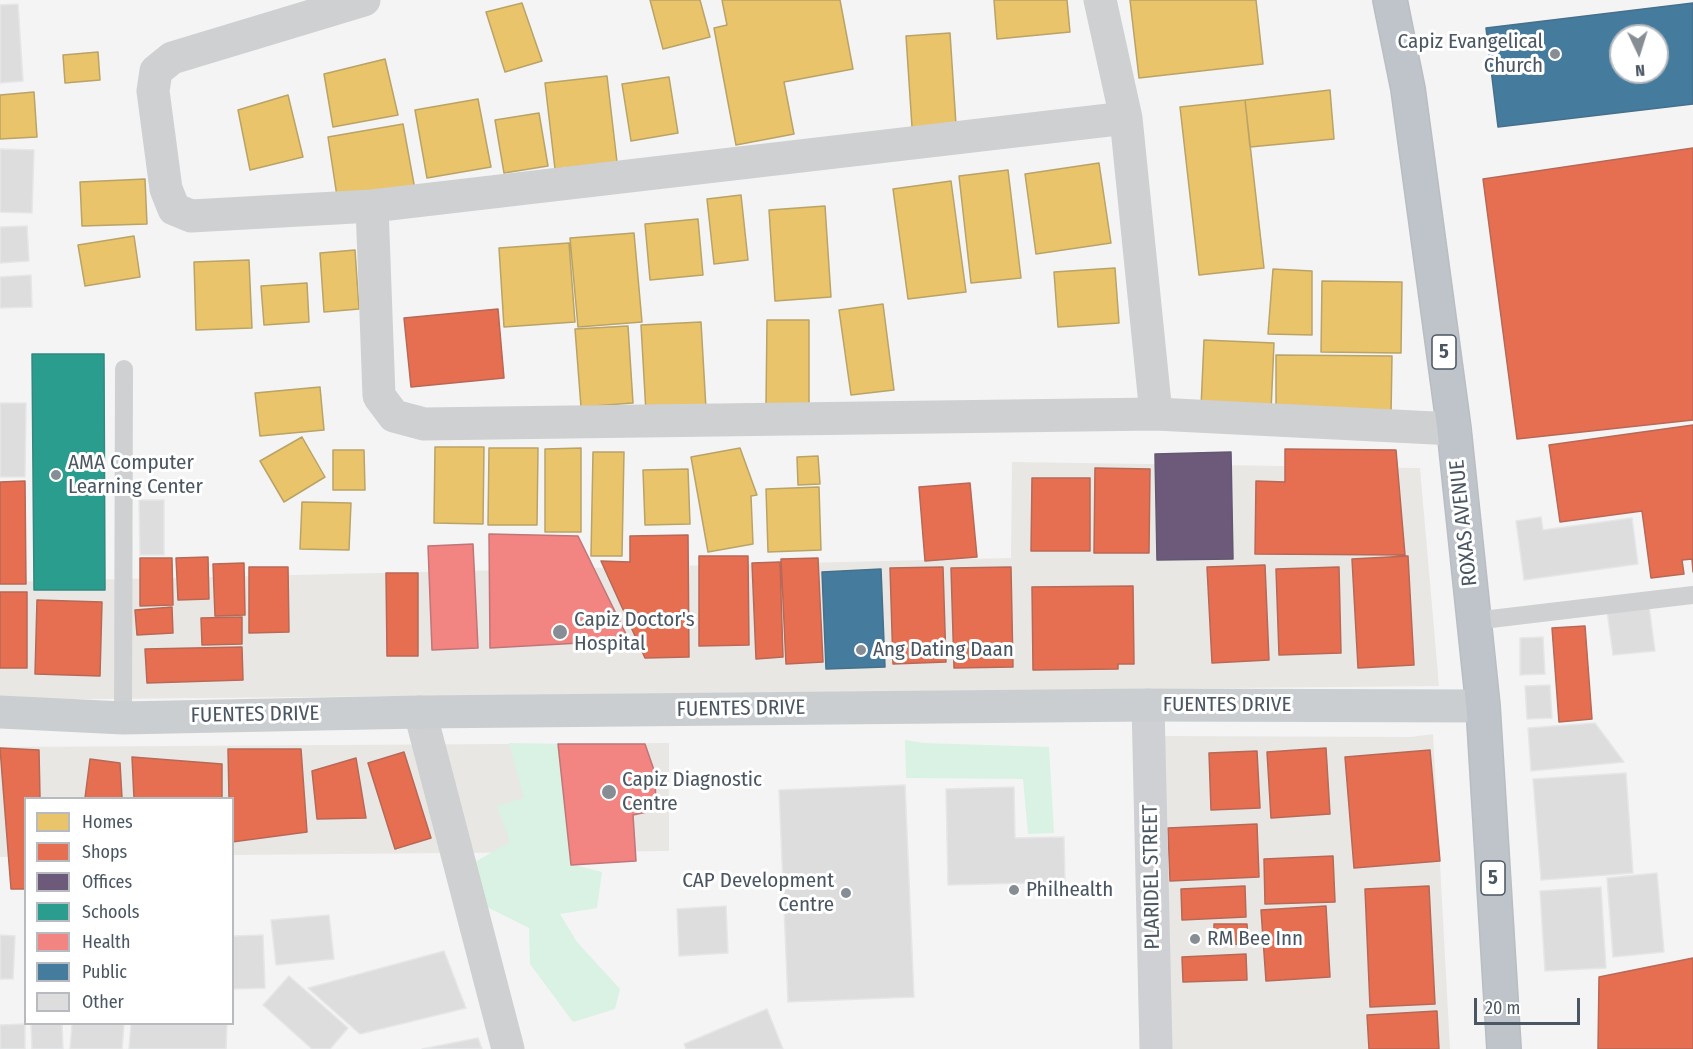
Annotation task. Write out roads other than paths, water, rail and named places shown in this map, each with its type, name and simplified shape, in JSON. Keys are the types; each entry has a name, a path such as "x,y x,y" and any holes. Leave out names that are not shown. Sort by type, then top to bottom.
{"highway":[{"name":"ROXAS AVENUE","path":"1390,0 1408,89 1454,429 1483,706 1504,1049"}],"main road":[{"name":"FUENTES DRIVE","path":"0,712 123,718 420,712 1148,705 1483,706"}],"street":[{"path":"364,0 172,58 156,71 153,91 166,189 174,209 191,216 372,206 1126,118"},
{"path":"1100,0 1126,118 1156,414"},
{"path":"372,206 379,396 394,416 424,424 1156,414 1454,429"},
{"name":"PLARIDEL STREET","path":"1148,705 1156,1049"},
{"path":"420,712 508,1049"}],"lane":[{"path":"123,718 124,369"},
{"path":"1474,621 1693,595"}],"place":[{"name":"Capiz Evangelical Church","path":"1555,54"},
{"name":"AMA Computer Learning Center","path":"56,475"},
{"name":"Capiz Doctor's Hospital","path":"560,632"},
{"name":"Ang Dating Daan","path":"861,650"},
{"name":"Capiz Diagnostic Centre","path":"609,792"},
{"name":"Philhealth","path":"1014,890"},
{"name":"CAP Development Centre","path":"846,893"},
{"name":"RM Bee Inn","path":"1195,939"}]}
